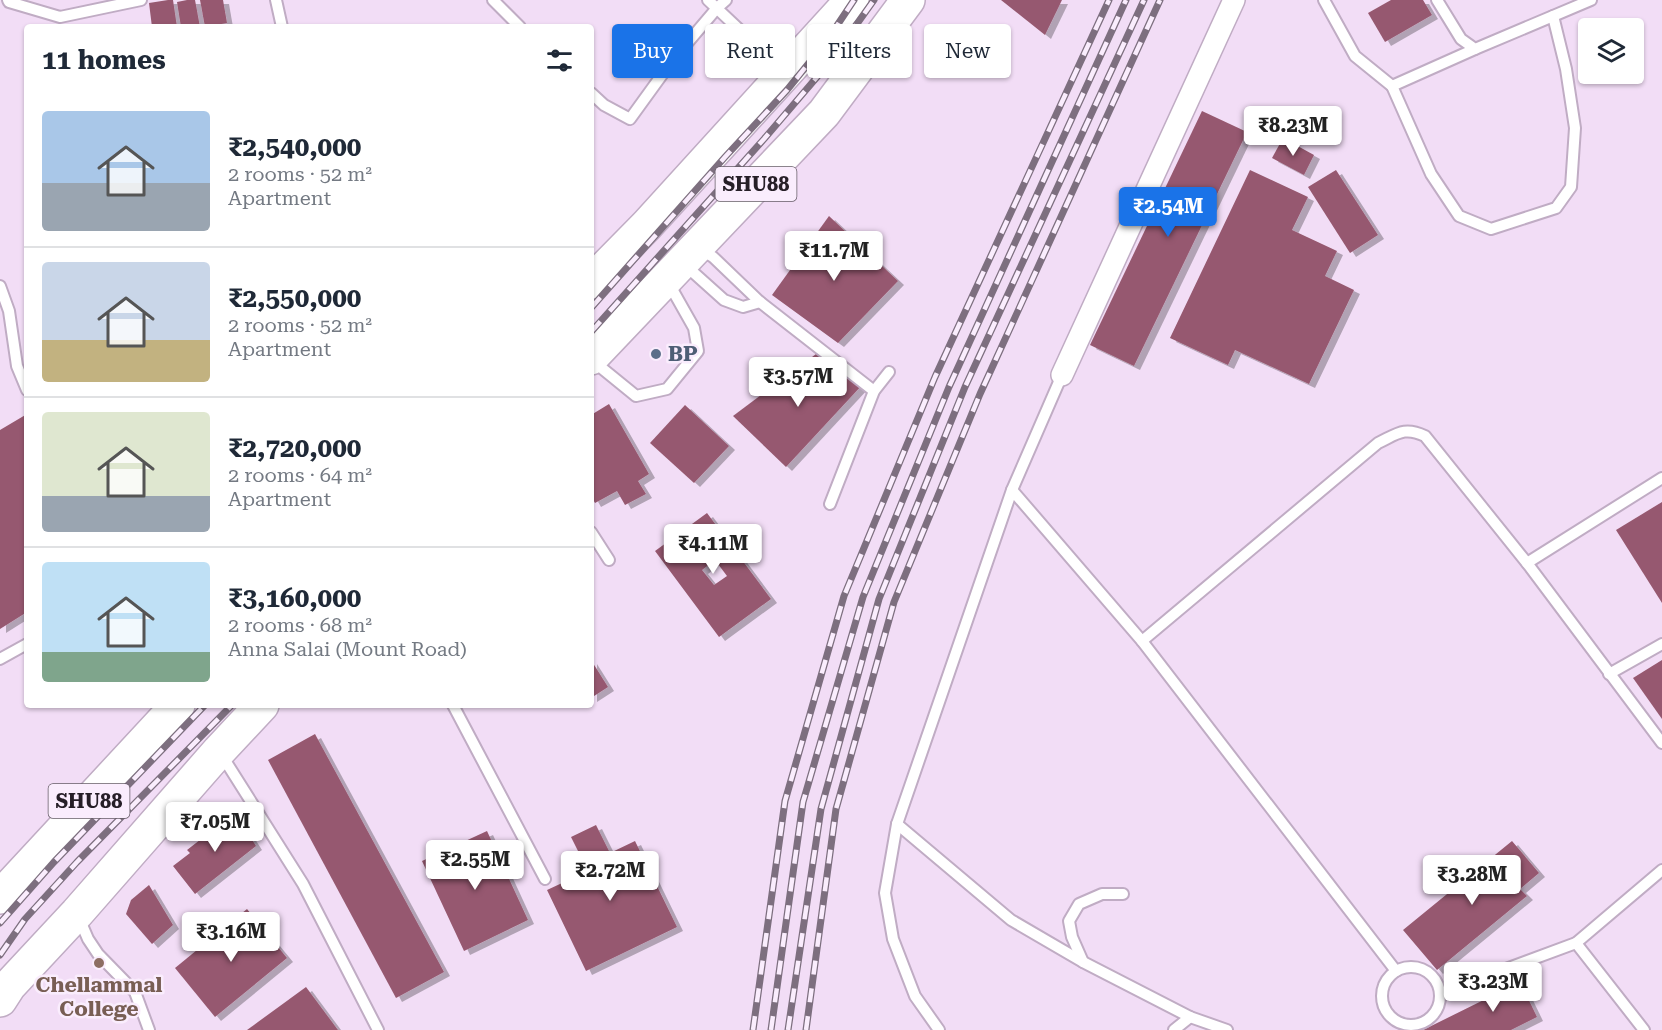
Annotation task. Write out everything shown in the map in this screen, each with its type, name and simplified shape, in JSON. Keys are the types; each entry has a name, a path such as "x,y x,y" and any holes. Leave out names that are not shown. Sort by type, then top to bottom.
{"main road":[{"name":"SHU88","path":"795,63 852,0"},
{"name":"SHU88","path":"594,356 824,113 908,0"},
{"name":"SHU88","path":"594,279 647,225 781,78"},
{"name":"SHU88","path":"0,897 175,708"},
{"name":"SHU88","path":"3,993 77,914 259,708"}],"street":[{"path":"1062,375 1234,0"}],"lane":[{"path":"8,0 60,17 141,0"},
{"path":"276,0 281,24"},
{"path":"493,0 517,24"},
{"path":"594,96 604,105 630,119 713,4 726,0"},
{"path":"1324,0 1355,56 1392,86 1431,174 1459,216 1491,229 1556,207 1571,187 1575,128 1566,69 1553,16"},
{"path":"1437,0 1461,39 1475,49"},
{"path":"1392,86 1591,0"},
{"path":"713,4 734,24"},
{"path":"682,263 713,257 760,302 874,391"},
{"path":"682,263 724,300 743,307 760,302"},
{"path":"594,361 636,396 667,389 698,351 682,263"},
{"path":"0,286 9,310 17,366 24,383"},
{"path":"831,504 874,391 889,372"},
{"path":"939,1030 915,996 892,939 885,893 897,824 1012,490 1062,375"},
{"path":"1142,641 1378,443 1402,431 1413,430 1425,436 1527,563 1662,743"},
{"path":"1527,563 1662,478"},
{"path":"1012,490 1142,641 1396,971"},
{"path":"594,537 609,560"},
{"path":"1610,674 1662,644"},
{"path":"0,659 24,646"},
{"path":"455,708 544,879"},
{"path":"219,751 303,884 378,1030"},
{"path":"897,824 1011,920 1083,962 1190,1017 1227,1030"},
{"path":"1441,993 1576,943 1662,870"},
{"path":"1083,962 1068,921 1079,904 1102,894 1123,894"},
{"path":"77,914 88,939 98,954 135,992 149,1030"},
{"path":"1576,943 1644,1030"},
{"path":"1415,967 1432,975 1441,993 1440,1003 1430,1020 1408,1028 1393,1020 1386,1013 1382,995 1384,985 1396,971 1415,967"},
{"path":"1174,1030 1190,1017"}],"building":[{"path":"173,0 177,24 152,24 149,3"},
{"path":"195,0 199,24 181,24 177,2"},
{"path":"200,0 223,0 227,23 204,24"},
{"path":"1001,0 1062,0 1045,35"},
{"path":"1391,0 1423,0 1432,15 1385,42 1368,13"},
{"path":"1202,111 1247,132 1134,366 1090,345"},
{"path":"1283,138 1314,155 1304,175 1272,158"},
{"path":"1250,170 1308,197 1292,230 1337,251 1325,276 1354,290 1309,384 1235,350 1228,365 1170,338"},
{"path":"1336,170 1378,235 1350,253 1308,187"},
{"path":"829,216 898,281 838,343 772,295"},
{"path":"816,354 863,384 786,467 733,416"},
{"path":"609,404 649,474 638,481 646,494 625,505 617,491 595,503 594,501 594,413"},
{"path":"685,405 729,446 694,483 650,443"},
{"path":"24,416 24,614 0,629 0,430"},
{"path":"1662,502 1662,603 1616,530"},
{"path":"707,513 771,599 719,637 655,551","holes":["715,560 727,576 714,585 702,570"]},
{"path":"1662,660 1662,719 1633,678"},
{"path":"594,665 608,687 594,696"},
{"path":"315,734 444,972 396,998 268,760"},
{"path":"233,810 256,846 195,894 173,866 190,853 187,850 214,829 211,826"},
{"path":"596,825 610,853 635,841 677,927 586,971 547,890 588,871 571,837"},
{"path":"487,831 528,920 464,951 422,861"},
{"path":"1512,841 1539,873 1520,889 1527,896 1437,970 1403,930"},
{"path":"149,885 173,925 152,944 126,914 131,900"},
{"path":"247,909 287,958 215,1017 175,968"},
{"path":"1520,982 1537,1017 1511,1030 1423,1030"},
{"path":"306,987 338,1030 247,1030"}],"railway":[{"path":"594,305 787,90 826,42 854,0"},
{"path":"594,329 829,63 874,0"},
{"path":"753,1030 785,801 844,596 935,377 1109,0"},
{"path":"771,1030 803,802 863,597 949,387 1126,0"},
{"path":"788,1030 821,809 879,599 965,387 1144,0"},
{"path":"806,1030 836,809 894,602 980,394 1160,0"},
{"path":"0,923 54,862 202,708"},
{"path":"0,955 25,919 77,862 229,708"}],"place":[{"name":"BP","path":"656,354"},
{"name":"Chellammal College","path":"99,963"}]}
